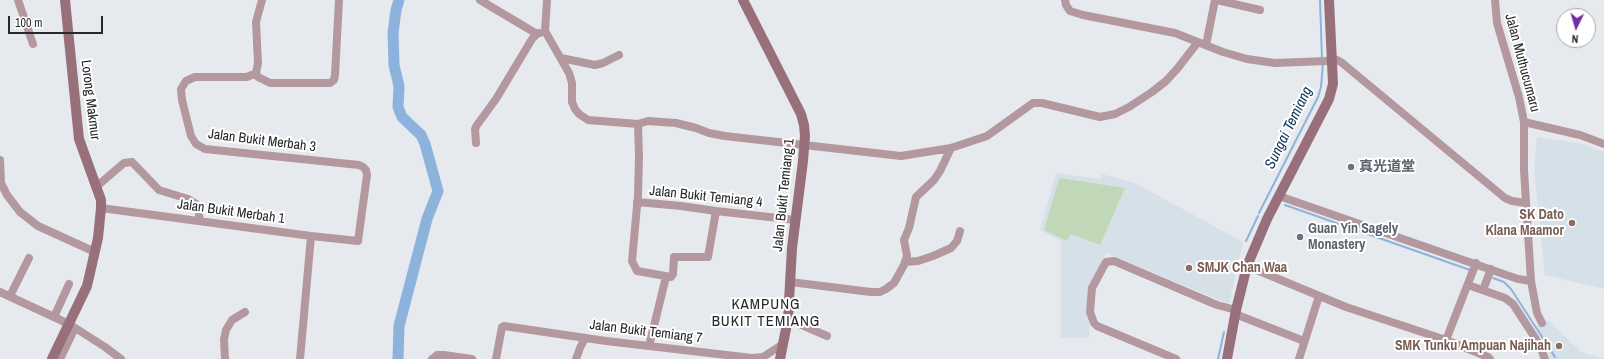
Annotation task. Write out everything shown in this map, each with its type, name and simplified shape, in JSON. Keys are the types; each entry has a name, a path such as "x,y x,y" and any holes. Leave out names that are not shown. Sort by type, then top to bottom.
{"street":[{"path":"18,0 33,44"},
{"name":"Lorong Makmur","path":"52,359 72,326 87,286 95,252 101,208 100,200 80,139 65,0"},
{"path":"262,0 256,22 258,63 256,73 258,77 270,83 330,83 334,80 339,0"},
{"path":"480,0 541,33 561,58 571,79 572,102 579,114 588,120 638,124 648,121 676,123 709,133 725,136 901,156 952,148 988,136 1033,103 1042,103 1100,117 1114,114 1135,104 1166,81 1202,44 1216,0 1260,10"},
{"path":"476,143 476,125 496,99 532,39 541,33 547,0"},
{"name":"Jalan Bukit Temiang 1","path":"743,0 801,114 804,125 805,145 796,220 788,319 780,359"},
{"path":"1065,0 1070,11 1083,15 1175,33 1247,59 1275,63 1317,62 1330,60 1341,62 1505,198 1512,201 1526,203"},
{"path":"1227,359 1235,312 1247,266 1267,219 1329,99 1333,84 1330,60 1329,0"},
{"name":"Jalan Muthucumaru","path":"1495,0 1497,23 1519,97 1524,122 1524,170 1532,281 1536,313 1542,323"},
{"path":"561,58 595,65 603,63 619,55"},
{"name":"Jalan Bukit Merbah 3","path":"256,73 248,77 195,77 186,81 181,89 182,100 191,136 196,144 205,149 359,165 363,167 366,170 367,175 358,241"},
{"path":"1524,122 1580,135 1604,144"},
{"path":"638,124 639,157 632,261 637,271 666,277 672,276 674,257 708,257 716,211"},
{"path":"790,282 880,292 894,283 907,256 904,240 909,228 916,197 934,180 952,148"},
{"path":"0,160 1,182 7,195 20,212 38,226 95,252"},
{"path":"96,187 128,161 132,162 159,190 188,199 196,204 200,221"},
{"path":"1279,196 1476,263 1518,279 1532,281"},
{"name":"Jalan Bukit Temiang 4","path":"637,202 796,220"},
{"name":"Jalan Bukit Merbah 1","path":"101,208 358,241"},
{"path":"905,262 933,256 951,248 958,240 960,231"},
{"path":"300,359 311,236"},
{"path":"10,296 29,258"},
{"path":"1176,359 1097,326 1094,323 1090,312 1092,288 1106,262 1114,261 1304,341"},
{"path":"1446,340 1476,263"},
{"path":"1247,266 1346,307 1446,340 1490,359"},
{"path":"1483,290 1491,269"},
{"path":"649,346 666,277"},
{"path":"54,317 69,284"},
{"path":"1468,285 1505,298 1513,304 1540,344 1544,359"},
{"path":"0,292 72,326 106,347 121,359"},
{"path":"1299,359 1319,296"},
{"path":"225,359 224,339 226,330 232,320 245,312"},
{"path":"788,319 827,336"},
{"path":"60,359 72,326"},
{"name":"Jalan Bukit Temiang 7","path":"496,359 502,327 507,326 649,346 694,355 752,358 763,357 774,359"},
{"path":"576,359 586,338"},
{"path":"763,357 783,344"},
{"path":"432,359 437,356 444,355 472,359"}],"shaded area":[{"name":"SK Dato Klana Maamor","path":"1537,137 1583,144 1604,152 1604,289 1545,275 1534,171"},
{"name":"SMJK Chan Waa","path":"1056,173 1100,179 1102,174 1135,183 1243,242 1229,304 1106,253 1091,283 1089,338 1061,338 1061,241 1040,230"},
{"name":"SMK Tunku Ampuan Najihah","path":"1549,321 1581,352 1604,359 1551,359 1536,326"}],"green space":[{"path":"1059,178 1125,188 1100,245 1071,234 1067,241 1044,230"}],"waterway":[{"path":"398,359 399,326 427,219 438,191 425,144 421,135 402,117 398,107 399,86 394,65 393,33 399,0"},
{"name":"Sungai Temiang","path":"1320,0 1322,59"},
{"name":"Sungai Temiang","path":"1259,213 1318,97 1321,87 1323,63"},
{"path":"1285,205 1470,270"},
{"name":"Sungai Temiang","path":"1246,241 1258,216"},
{"path":"1493,278 1504,282 1511,289 1555,357"},
{"name":"Sungai Temiang","path":"1218,359 1224,332"}],"place":[{"name":"真光道堂","path":"1351,167"},
{"name":"SK Dato Klana Maamor","path":"1572,223"},
{"name":"Guan Yin Sagely Monastery","path":"1300,237"},
{"name":"SMJK Chan Waa","path":"1189,268"},
{"name":"SMK Tunku Ampuan Najihah","path":"1559,346"}],"district":[{"name":"KAMPUNG BUKIT TEMIANG","path":"766,314"}]}
